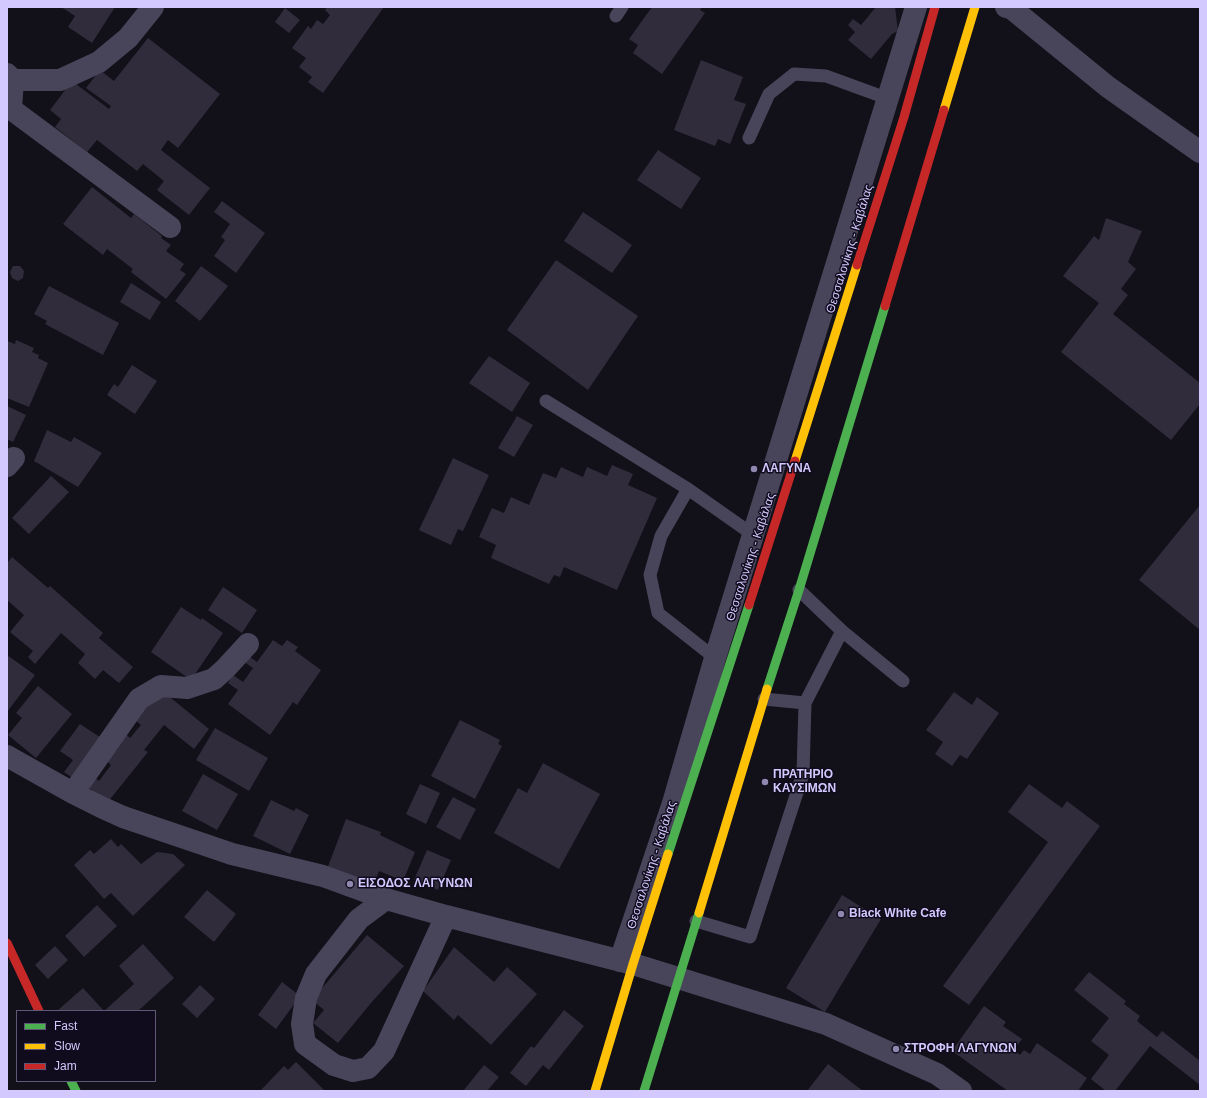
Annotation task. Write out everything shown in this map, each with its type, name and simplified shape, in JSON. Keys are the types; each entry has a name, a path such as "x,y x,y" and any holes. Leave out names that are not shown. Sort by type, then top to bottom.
{"main road":[{"name":"Θεσσαλονίκης - Καβάλας","path":"596,1091 627,962 819,386 904,117 935,7"},
{"path":"644,1091 764,699 799,590 975,7"},
{"path":"7,943 39,1010"},
{"path":"72,1082 76,1091"}],"street":[{"path":"153,7 128,38 100,62 60,80 10,77 9,116 170,227"},
{"path":"627,962 714,658 916,7"},
{"path":"1006,7 1010,8 1108,87 1200,152"},
{"path":"73,793 139,700 161,686 188,688 214,679 248,644"},
{"path":"7,756 73,793 124,817 232,854 323,876 386,899 446,916 627,962 826,1024 937,1074 961,1091"},
{"path":"386,899 359,919 316,974 305,1005 302,1024 305,1044 334,1065 353,1071 368,1068 384,1051 446,916"}],"lane":[{"path":"749,138 769,94 794,74 826,76 889,98"},
{"path":"546,401 688,489 752,534"},
{"path":"688,489 661,536 650,575 658,613 714,658"},
{"path":"799,590 842,631 903,681"},
{"path":"696,921 750,937 803,774 805,703 842,631"},
{"path":"764,699 805,703"}],"building":[{"path":"61,7 115,7 92,43 68,27 75,16"},
{"path":"327,7 384,7 323,93 308,82 312,77 299,67 306,58 292,48 308,26 311,29 317,20 323,24 330,15 325,10"},
{"path":"652,7 702,7 700,10 705,13 662,74 633,53 638,45 629,39"},
{"path":"876,7 895,7 898,31 892,34 871,59 848,40 855,32 848,25 853,19 861,25"},
{"path":"285,8 300,20 289,33 275,22"},
{"path":"148,38 220,94 178,148 168,140 161,150 210,188 189,215 157,190 164,181 143,164 137,171 97,140 87,152 55,127 61,119 50,110 72,81 109,109 111,106 86,88 100,70 114,81"},
{"path":"701,60 743,77 734,100 746,104 730,144 718,139 715,146 674,130"},
{"path":"658,150 701,178 681,209 637,180"},
{"path":"92,187 131,218 134,214 162,236 161,238 171,245 166,251 184,264 180,270 186,274 166,299 131,272 133,269 107,249 103,255 63,224"},
{"path":"222,201 265,233 236,273 214,256 225,240 221,237 230,224 214,212"},
{"path":"583,212 632,245 612,273 564,241"},
{"path":"1106,218 1142,231 1128,262 1136,269 1121,289 1128,295 1113,314 1200,383 1200,404 1171,440 1061,352 1099,303 1063,276 1094,236 1099,240"},
{"path":"556,260 638,316 588,390 507,330"},
{"path":"13,266 20,266 24,271 23,278 18,281 12,278 10,272"},
{"path":"201,266 228,286 200,321 175,301"},
{"path":"131,283 161,302 150,320 120,302"},
{"path":"49,286 119,323 103,355 45,324 47,321 34,314"},
{"path":"16,340 34,348 32,352 39,355 38,358 48,363 29,407 7,398 7,341 15,344"},
{"path":"489,356 530,383 512,412 469,383"},
{"path":"132,365 157,381 135,414 107,395 114,384 118,387"},
{"path":"7,406 26,415 13,442 7,439"},
{"path":"517,416 533,425 514,457 498,448"},
{"path":"47,430 71,442 74,437 102,453 78,487 34,461"},
{"path":"453,458 489,475 463,531 458,529 451,545 419,530"},
{"path":"612,465 633,474 628,485 657,498 617,590 564,567 560,577 554,575 549,584 491,558 496,545 479,537 492,508 504,513 511,497 529,505 543,473 556,478 561,467 583,477 587,467 607,476"},
{"path":"51,476 69,492 29,534 12,518"},
{"path":"1200,505 1200,630 1139,580"},
{"path":"12,557 48,588 50,586 103,633 99,638 133,667 119,683 103,670 95,679 78,663 85,654 61,633 35,664 28,657 33,651 10,632 24,615 7,600 7,563"},
{"path":"223,587 257,610 242,633 208,610"},
{"path":"181,607 201,620 202,618 223,633 191,680 151,652"},
{"path":"273,640 282,646 287,640 298,647 295,651 321,670 297,705 293,702 270,735 228,704 238,690 228,683 233,675 243,682 253,668 243,661 247,655 257,662"},
{"path":"7,655 35,675 7,712"},
{"path":"38,686 72,714 36,758 8,735 22,718 16,713"},
{"path":"160,689 209,729 194,749 164,725 144,750 148,752 107,803 87,786 94,777 99,781 111,765 104,759 125,733 130,738 141,725 135,720"},
{"path":"954,692 972,705 977,697 999,713 967,759 960,755 952,766 935,754 943,742 926,730"},
{"path":"460,720 500,740 498,744 502,746 475,799 431,776"},
{"path":"80,724 106,741 77,781 64,772 73,760 60,751"},
{"path":"215,728 268,758 249,791 196,760"},
{"path":"543,763 600,794 559,869 494,833 518,788 527,793"},
{"path":"203,774 238,794 217,830 182,811"},
{"path":"420,784 440,793 426,824 406,814"},
{"path":"1029,784 1062,808 1067,801 1100,826 969,1005 943,986 1048,842 1008,812"},
{"path":"453,797 476,809 460,840 436,827"},
{"path":"271,800 294,811 296,808 309,815 290,854 253,836"},
{"path":"346,819 381,832 380,835 415,852 403,881 379,871 373,886 327,869"},
{"path":"111,839 118,847 121,844 141,864 157,852 173,854 185,865 133,916 111,893 104,899 74,865 90,850 94,854"},
{"path":"427,850 451,860 438,890 414,880"},
{"path":"207,890 236,914 214,942 184,917"},
{"path":"842,895 881,919 825,1012 786,988"},
{"path":"97,905 117,926 84,957 65,936"},
{"path":"367,935 404,966 338,1043 313,1023 324,1010 312,1000"},
{"path":"143,944 174,978 139,1010 105,1010 134,984 119,966"},
{"path":"55,946 68,960 48,979 35,965"},
{"path":"454,947 494,982 507,967 537,994 491,1045 458,1015 454,1020 423,991"},
{"path":"1089,972 1126,1001 1124,1004 1140,1016 1137,1021 1157,1037 1162,1031 1200,1061 1200,1085 1150,1046 1115,1091 1106,1091 1091,1079 1109,1055 1091,1041 1109,1018 1074,990"},
{"path":"282,982 300,996 276,1029 258,1015"},
{"path":"200,985 215,999 197,1018 182,1004"},
{"path":"83,988 103,1010 58,1010"},
{"path":"984,1006 1006,1022 1003,1026 1022,1039 1014,1050 1020,1055 1024,1050 1030,1054 1037,1043 1087,1078 1078,1091 1008,1091 952,1051"},
{"path":"564,1010 584,1026 549,1070 543,1065 526,1086 510,1073 531,1046 534,1048"},
{"path":"296,1062 325,1091 260,1091 284,1066 288,1070"},
{"path":"828,1064 863,1091 807,1091"},
{"path":"484,1065 499,1077 487,1091 463,1091"}],"traffic: fast":[{"path":"767,689 799,590 885,306"},
{"path":"668,854 749,605"},
{"path":"644,1091 699,913"},
{"path":"72,1082 76,1091"}],"traffic: slow":[{"path":"944,110 975,7"},
{"path":"795,461 857,265"},
{"path":"699,913 767,689"},
{"path":"595,1091 668,854"}],"traffic: jam":[{"path":"857,265 904,117 935,7"},
{"path":"885,306 944,110"},
{"path":"749,605 795,461"},
{"path":"7,943 39,1010"}],"place":[{"name":"ΛΑΓΥΝΑ","path":"754,469"},
{"name":"ΠΡΑΤΗΡΙΟ ΚΑΥΣΙΜΩΝ","path":"765,782"},
{"name":"ΕΙΣΟΔΟΣ ΛΑΓΥΝΩΝ","path":"350,884"},
{"name":"Black White Cafe","path":"841,914"},
{"name":"ΣΤΡΟΦΗ ΛΑΓΥΝΩΝ","path":"896,1049"}]}
